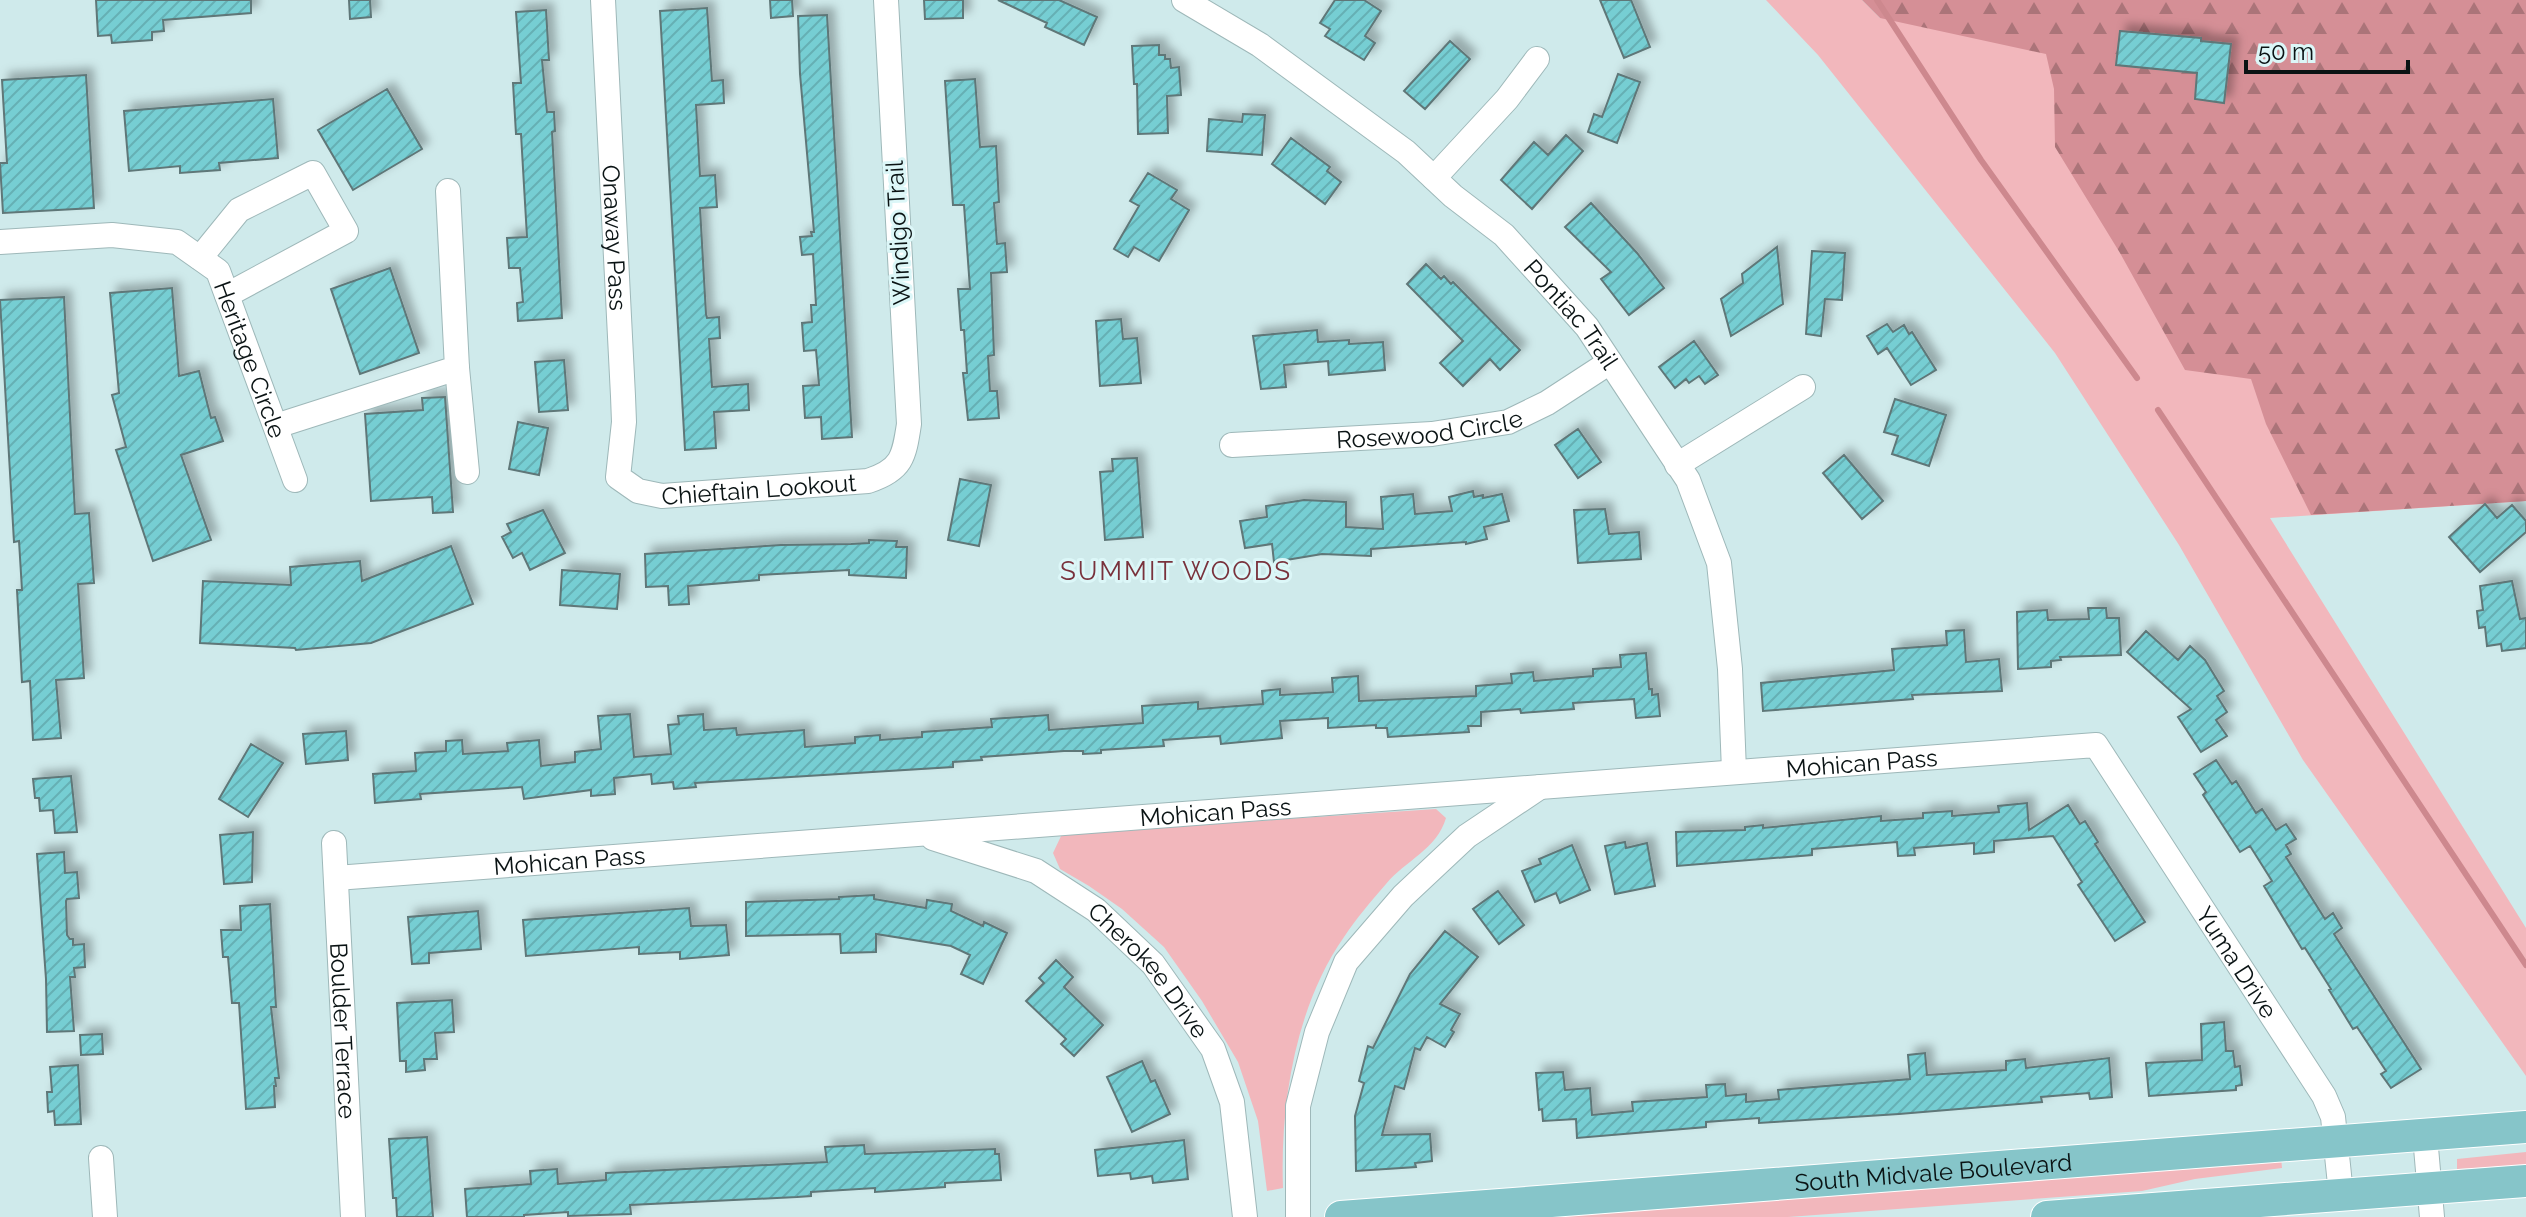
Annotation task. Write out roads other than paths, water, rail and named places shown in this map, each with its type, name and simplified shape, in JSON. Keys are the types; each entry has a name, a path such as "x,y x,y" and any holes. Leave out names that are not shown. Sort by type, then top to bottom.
{"main road":[{"name":"South Midvale Boulevard","path":"1341,1217 2526,1127"},
{"path":"2047,1217 2341,1194 2431,1202 2526,1181"}],"street":[{"name":"Onaway Pass","path":"603,0 624,422 618,477"},
{"name":"Windigo Trail","path":"886,0 909,424 905,451 898,464"},
{"name":"Pontiac Trail","path":"1184,0 1268,51 1406,152 1504,235 1587,327 1688,480 1719,563 1730,669 1734,771"},
{"path":"1434,178 1507,99 1537,59"},
{"path":"200,258 239,210 313,173 346,231 227,295"},
{"path":"448,191 457,368 467,472"},
{"name":"Heritage Circle","path":"0,242 112,235 177,242 218,271 295,480"},
{"name":"Rosewood Circle","path":"1232,445 1432,434 1508,422 1547,403 1610,362"},
{"path":"276,426 457,368"},
{"path":"1677,465 1803,387"},
{"name":"Chieftain Lookout","path":"618,477 638,491 662,496 868,481 886,475 898,464"},
{"name":"Mohican Pass","path":"336,878 2096,745"},
{"name":"Yuma Drive","path":"2096,745 2309,1072 2333,1117 2341,1194"},
{"path":"1298,1217 1298,1106 1317,1032 1346,962 1403,896 1467,836 1540,787"},
{"name":"Cherokee Drive","path":"920,833 1036,871 1096,910 1153,964 1213,1049 1232,1102 1245,1217"},
{"name":"Boulder Terrace","path":"334,843 353,1217"},
{"path":"2425,1136 2431,1202"},
{"path":"101,1158 105,1217"}],"waterway":[{"path":"1877,0 1981,160 2137,378"},
{"path":"2158,410 2526,965"}],"district":[{"name":"SUMMIT WOODS","path":"1176,571"}]}
